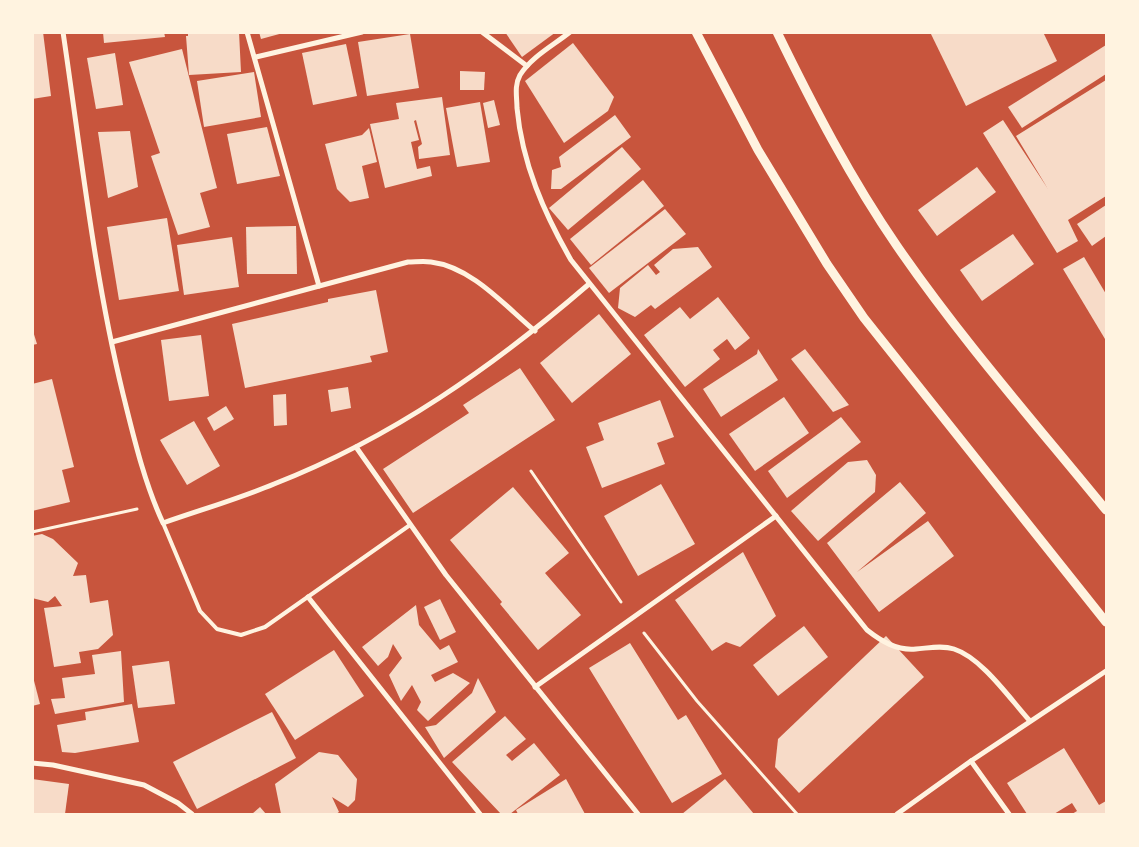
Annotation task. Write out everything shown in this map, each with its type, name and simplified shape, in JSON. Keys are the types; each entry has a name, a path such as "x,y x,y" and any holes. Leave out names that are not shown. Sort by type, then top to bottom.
{"street":[{"path":"63,32 100,285 143,473 163,523 275,484 356,447 419,413 478,374 535,331 589,284"},
{"path":"247,32 256,57 319,286"},
{"path":"256,57 362,32"},
{"path":"482,32 527,66"},
{"path":"570,32 527,66 516,86 522,140 532,176 556,233 589,284 866,630 881,640 897,647 954,649 973,658 1030,721"},
{"path":"696,32 763,158 827,264 864,318 1106,622"},
{"path":"777,32 806,92 845,162 897,246 960,332 1106,510"},
{"path":"112,342 408,262 431,262 454,268 474,279 535,331"},
{"path":"356,447 446,575 638,814"},
{"path":"535,686 776,516"},
{"path":"308,597 480,814"},
{"path":"897,814 971,761 1106,671"},
{"path":"971,761 1009,814"},
{"path":"32,763 53,765 144,786 178,804 192,814"}],"lane":[{"path":"163,523 200,611 217,629 242,635 265,628 410,524"}],"path":[{"path":"531,471 632,618 697,700 797,814"},
{"path":"32,532 155,506"}],"building":[{"path":"32,32 43,32 51,96 32,99"},
{"path":"103,32 164,32 165,37 104,43"},
{"path":"188,32 239,32 241,72 189,75 186,36 188,36"},
{"path":"259,32 283,32 283,33 261,39"},
{"path":"505,32 556,32 522,57"},
{"path":"930,32 1043,32 1057,61 966,106"},
{"path":"410,34 419,88 367,96 358,42"},
{"path":"573,43 614,97 608,111 564,143 525,81"},
{"path":"346,44 357,96 313,105 302,53"},
{"path":"1106,45 1106,74 1022,128 1008,107"},
{"path":"182,49 217,188 200,193 210,227 178,235 151,156 160,153 129,62"},
{"path":"115,53 123,105 96,109 87,58"},
{"path":"460,71 485,72 484,90 460,90"},
{"path":"254,72 261,117 204,127 197,81"},
{"path":"1106,80 1106,196 1068,220 1078,241 1057,253 983,133 1003,120 1048,189 1016,136"},
{"path":"442,97 450,155 419,159 418,147 422,144 416,120 414,121 419,140 411,142 417,169 430,166 432,176 385,188 370,124 399,119 396,103"},
{"path":"494,100 500,125 488,128 483,103"},
{"path":"480,102 490,162 457,167 446,108"},
{"path":"615,115 631,137 561,189 551,189 552,170 561,167 559,157"},
{"path":"267,127 280,176 237,184 227,134"},
{"path":"369,128 377,162 362,166 369,198 350,202 337,189 325,144 362,135"},
{"path":"130,131 138,187 108,198 98,132"},
{"path":"622,147 641,169 568,230 549,208"},
{"path":"977,167 996,192 937,236 918,210"},
{"path":"643,180 664,206 591,265 570,239"},
{"path":"1106,205 1106,236 1092,246 1077,224"},
{"path":"665,209 686,234 609,293 589,268"},
{"path":"167,218 179,291 119,300 107,227"},
{"path":"296,226 297,274 247,274 246,227"},
{"path":"1013,234 1034,264 982,301 960,270"},
{"path":"232,237 239,287 184,295 177,245"},
{"path":"698,247 712,267 655,309 651,305 635,317 618,308 620,288 648,265 656,275 660,272 654,265 673,249"},
{"path":"1084,257 1106,294 1105,339 1063,269"},
{"path":"376,290 388,352 370,356 372,362 245,388 232,324 328,302 328,299"},
{"path":"718,297 750,338 735,350 727,339 713,350 720,359 685,387 644,335 680,307 690,319"},
{"path":"599,314 631,354 572,403 540,363"},
{"path":"32,328 37,344 32,345"},
{"path":"201,335 209,396 169,401 161,340"},
{"path":"758,349 778,380 721,417 703,389 757,354"},
{"path":"805,349 849,405 833,412 791,359"},
{"path":"520,368 555,420 413,513 383,469 469,413 463,405"},
{"path":"52,379 74,467 62,470 70,502 32,511 32,384"},
{"path":"348,387 351,408 331,412 328,390"},
{"path":"286,394 287,425 274,426 273,395"},
{"path":"784,397 809,433 755,471 729,434"},
{"path":"660,400 674,437 657,443 665,464 602,488 586,447 604,440 598,423"},
{"path":"226,406 234,419 214,431 207,418"},
{"path":"841,417 861,442 787,498 768,471"},
{"path":"194,421 220,466 187,485 160,440"},
{"path":"867,460 876,475 875,492 818,541 791,511 848,462"},
{"path":"900,482 926,513 857,572 928,521 954,556 879,612 827,543"},
{"path":"661,484 695,544 638,576 604,516"},
{"path":"513,487 569,553 545,573 581,615 538,650 500,604 502,602 450,540"},
{"path":"42,534 53,539 78,563 73,576 86,575 90,603 108,600 113,635 98,649 79,652 81,663 54,667 44,608 62,606 55,596 48,602 32,598 32,536"},
{"path":"743,552 776,616 740,647 726,642 712,651 675,600"},
{"path":"440,599 456,632 440,640 424,607"},
{"path":"416,605 419,625 440,650 449,645 458,662 431,675 435,682 453,673 470,683 428,721 417,710 421,702 412,685 401,701 389,675 402,658 393,644 388,657 378,666 362,647"},
{"path":"804,626 828,657 778,696 753,665"},
{"path":"886,636 924,677 799,793 775,767 778,739"},
{"path":"630,643 678,720 686,715 722,774 672,803 589,668"},
{"path":"334,650 364,696 295,740 265,694"},
{"path":"121,651 124,702 55,714 51,699 65,698 62,678 95,674 92,655"},
{"path":"169,661 175,704 138,708 132,666"},
{"path":"32,673 40,704 32,706"},
{"path":"478,678 496,712 444,758 425,727 436,725 472,693"},
{"path":"132,704 139,742 75,753 62,752 57,725 86,720 85,712"},
{"path":"272,712 296,758 197,809 173,762"},
{"path":"505,716 526,739 506,755 512,761 534,743 560,775 510,814 501,814 452,762"},
{"path":"1064,748 1099,805 1106,801 1106,814 1072,814 1077,811 1072,803 1054,814 1027,814 1007,783"},
{"path":"319,752 338,755 357,779 355,800 348,807 332,797 339,812 336,814 281,814 275,784"},
{"path":"32,779 69,784 65,814 32,814"},
{"path":"566,779 585,814 518,814 516,810"},
{"path":"725,779 754,814 682,814"},
{"path":"260,807 266,814 252,814"}]}
